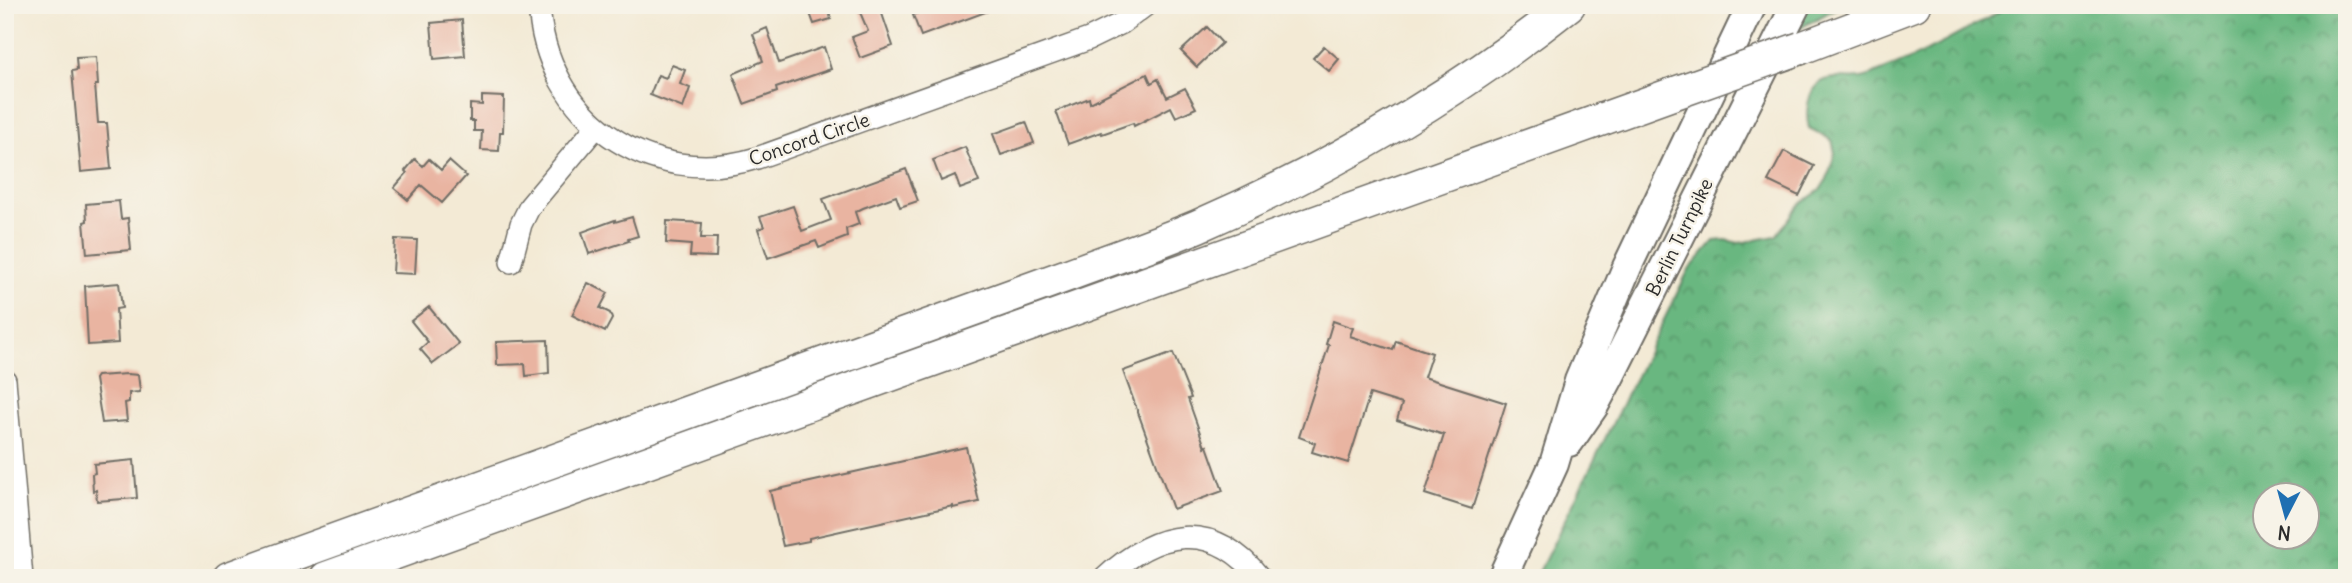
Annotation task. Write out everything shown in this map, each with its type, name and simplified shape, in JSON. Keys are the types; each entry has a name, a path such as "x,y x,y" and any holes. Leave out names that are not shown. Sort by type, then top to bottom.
{"highway":[{"path":"229,578 1198,226 1291,181 1390,127 1478,71 1569,5"},
{"path":"326,578 1914,5"}],"main road":[{"name":"Berlin Turnpike","path":"1502,578 1554,464 1579,381 1604,320 1650,215 1752,5"},
{"name":"Berlin Turnpike","path":"1554,464 1594,406 1609,378 1796,5"}],"street":[{"name":"Concord Circle","path":"539,5 542,34 550,61 580,111 596,127 628,146 670,161 700,166 737,164 770,154 1077,43 1122,23 1146,5"},
{"path":"511,262 516,238 530,206 596,127"},
{"path":"5,380 12,531 22,578"},
{"path":"1105,578 1145,547 1165,540 1187,537 1212,542 1234,553 1261,578"}],"green space":[{"path":"1809,5 1842,5 1791,33"},
{"path":"2011,5 2347,5 2347,578 1536,578 1688,271 1714,241 1739,243 1776,236 1799,205 1820,190 1827,179 1835,153 1832,140 1809,128 1807,109 1814,89 1828,79 1861,78 1931,49"}],"building":[{"path":"807,5 827,5 831,19 814,24"},
{"path":"879,5 893,46 860,58 852,37 868,31 859,10"},
{"path":"923,5 999,7 921,36 913,15 925,10"},
{"path":"462,20 465,56 434,59 431,23"},
{"path":"1207,27 1222,43 1197,67 1181,51"},
{"path":"767,28 779,63 824,47 831,69 776,88 777,92 744,104 733,74 763,61 753,34"},
{"path":"1324,46 1339,59 1329,71 1313,58"},
{"path":"96,57 98,123 107,123 111,169 81,172 72,71 77,70 76,58"},
{"path":"672,65 685,70 680,84 690,88 683,108 650,95 658,75 666,78"},
{"path":"1147,74 1151,83 1158,79 1167,97 1185,88 1196,108 1176,117 1171,107 1134,126 1133,123 1068,144 1056,111 1089,98 1090,103"},
{"path":"482,96 504,97 503,132 500,132 499,151 481,150 482,131 474,131 474,121 470,121 470,104 482,105"},
{"path":"1026,122 1034,143 1001,155 993,134"},
{"path":"965,147 979,182 960,189 955,175 941,181 933,160"},
{"path":"1784,151 1814,166 1799,196 1768,181"},
{"path":"415,159 423,166 429,159 441,170 449,161 466,176 442,203 421,185 408,200 394,188"},
{"path":"906,169 918,201 900,207 896,196 863,208 855,212 859,224 846,229 847,237 819,248 816,241 768,258 758,229 764,227 760,217 793,206 802,231 831,220 823,199"},
{"path":"119,201 121,219 128,218 131,250 87,254 84,222 87,221 86,204"},
{"path":"632,217 638,236 589,254 582,232"},
{"path":"667,221 702,223 701,238 717,238 716,257 690,256 691,245 666,243"},
{"path":"395,239 417,240 415,274 393,273"},
{"path":"119,283 122,308 116,309 118,343 88,345 85,286"},
{"path":"588,283 608,293 600,308 610,313 612,319 605,332 572,315"},
{"path":"429,307 459,344 433,364 420,349 428,342 411,321"},
{"path":"1333,321 1353,328 1350,336 1393,350 1396,341 1432,353 1424,377 1506,403 1472,509 1425,494 1444,435 1397,420 1402,404 1370,394 1348,463 1312,452 1315,443 1299,437 1329,345 1326,344"},
{"path":"548,340 549,373 526,376 525,364 497,365 496,342"},
{"path":"1173,353 1223,491 1173,509 1123,371"},
{"path":"138,375 140,390 129,393 129,402 125,403 127,421 102,423 95,379 97,376"},
{"path":"966,447 979,502 809,538 809,541 783,546 770,491"},
{"path":"134,460 137,498 97,501 96,490 93,491 94,464"}]}
